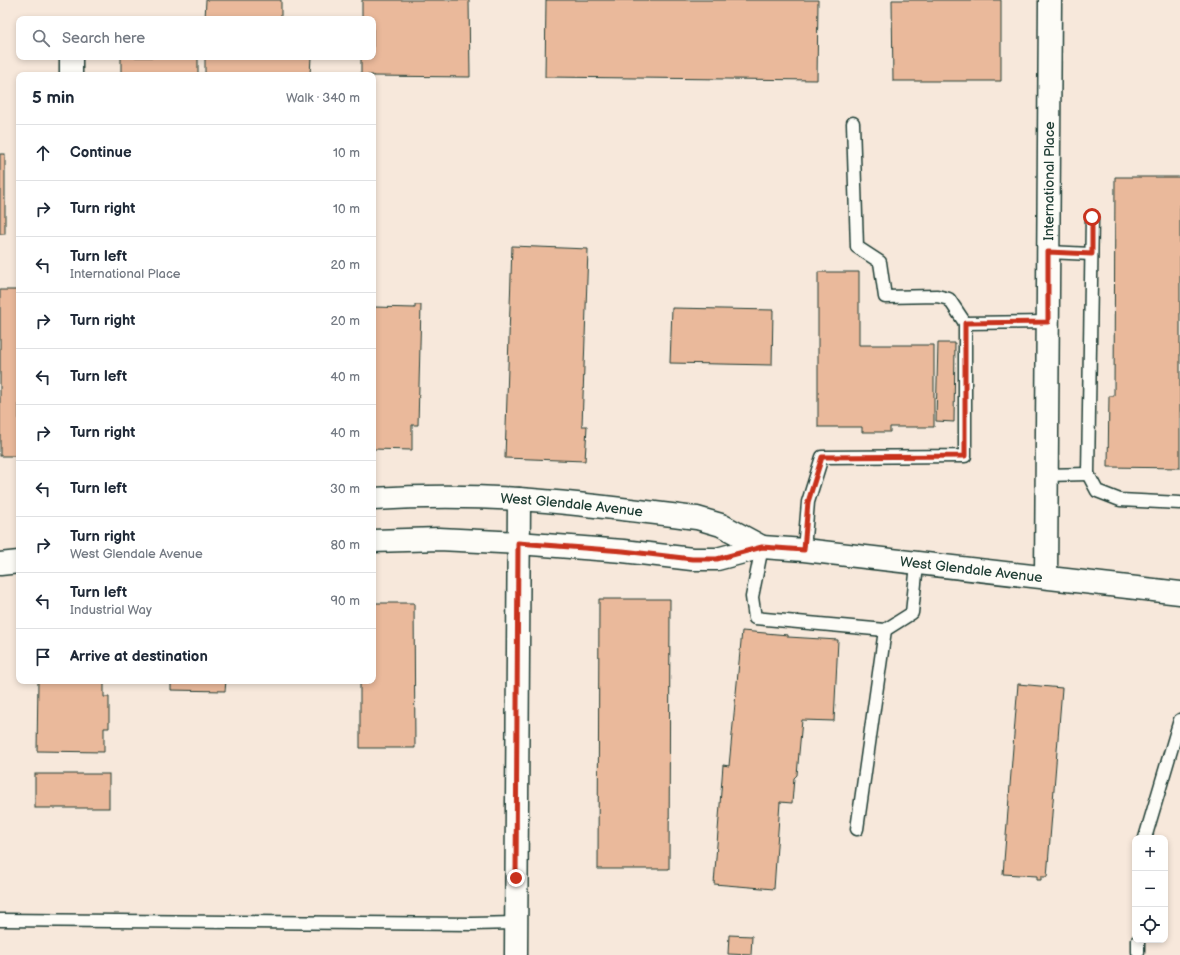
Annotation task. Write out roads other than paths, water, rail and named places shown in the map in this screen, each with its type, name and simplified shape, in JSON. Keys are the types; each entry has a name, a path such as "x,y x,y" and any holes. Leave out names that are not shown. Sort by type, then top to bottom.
{"main road":[{"name":"International Place","path":"1046,577 1050,0"},
{"path":"71,60 71,72"},
{"name":"West Glendale Avenue","path":"376,499 397,497 451,497 519,499 697,518 721,525 762,547"},
{"path":"516,955 519,499"},
{"name":"West Glendale Avenue","path":"376,541 439,539 518,543 623,551 692,559 717,559 762,547 804,550 1180,593"},
{"path":"0,564 16,562"}],"lane":[{"path":"804,550 808,502 822,457 965,456 965,323 950,299 937,296 885,297 880,262 857,247 853,123"},
{"path":"1092,217 1088,474 1097,491 1120,500 1180,503"},
{"path":"1048,252 1092,254"},
{"path":"965,323 1048,322"},
{"path":"1046,475 1088,474"},
{"path":"762,547 752,597 755,618 885,630 912,614 917,564"},
{"path":"857,828 885,630"},
{"path":"1147,835 1180,720"},
{"path":"0,920 472,924 516,923"}]}
